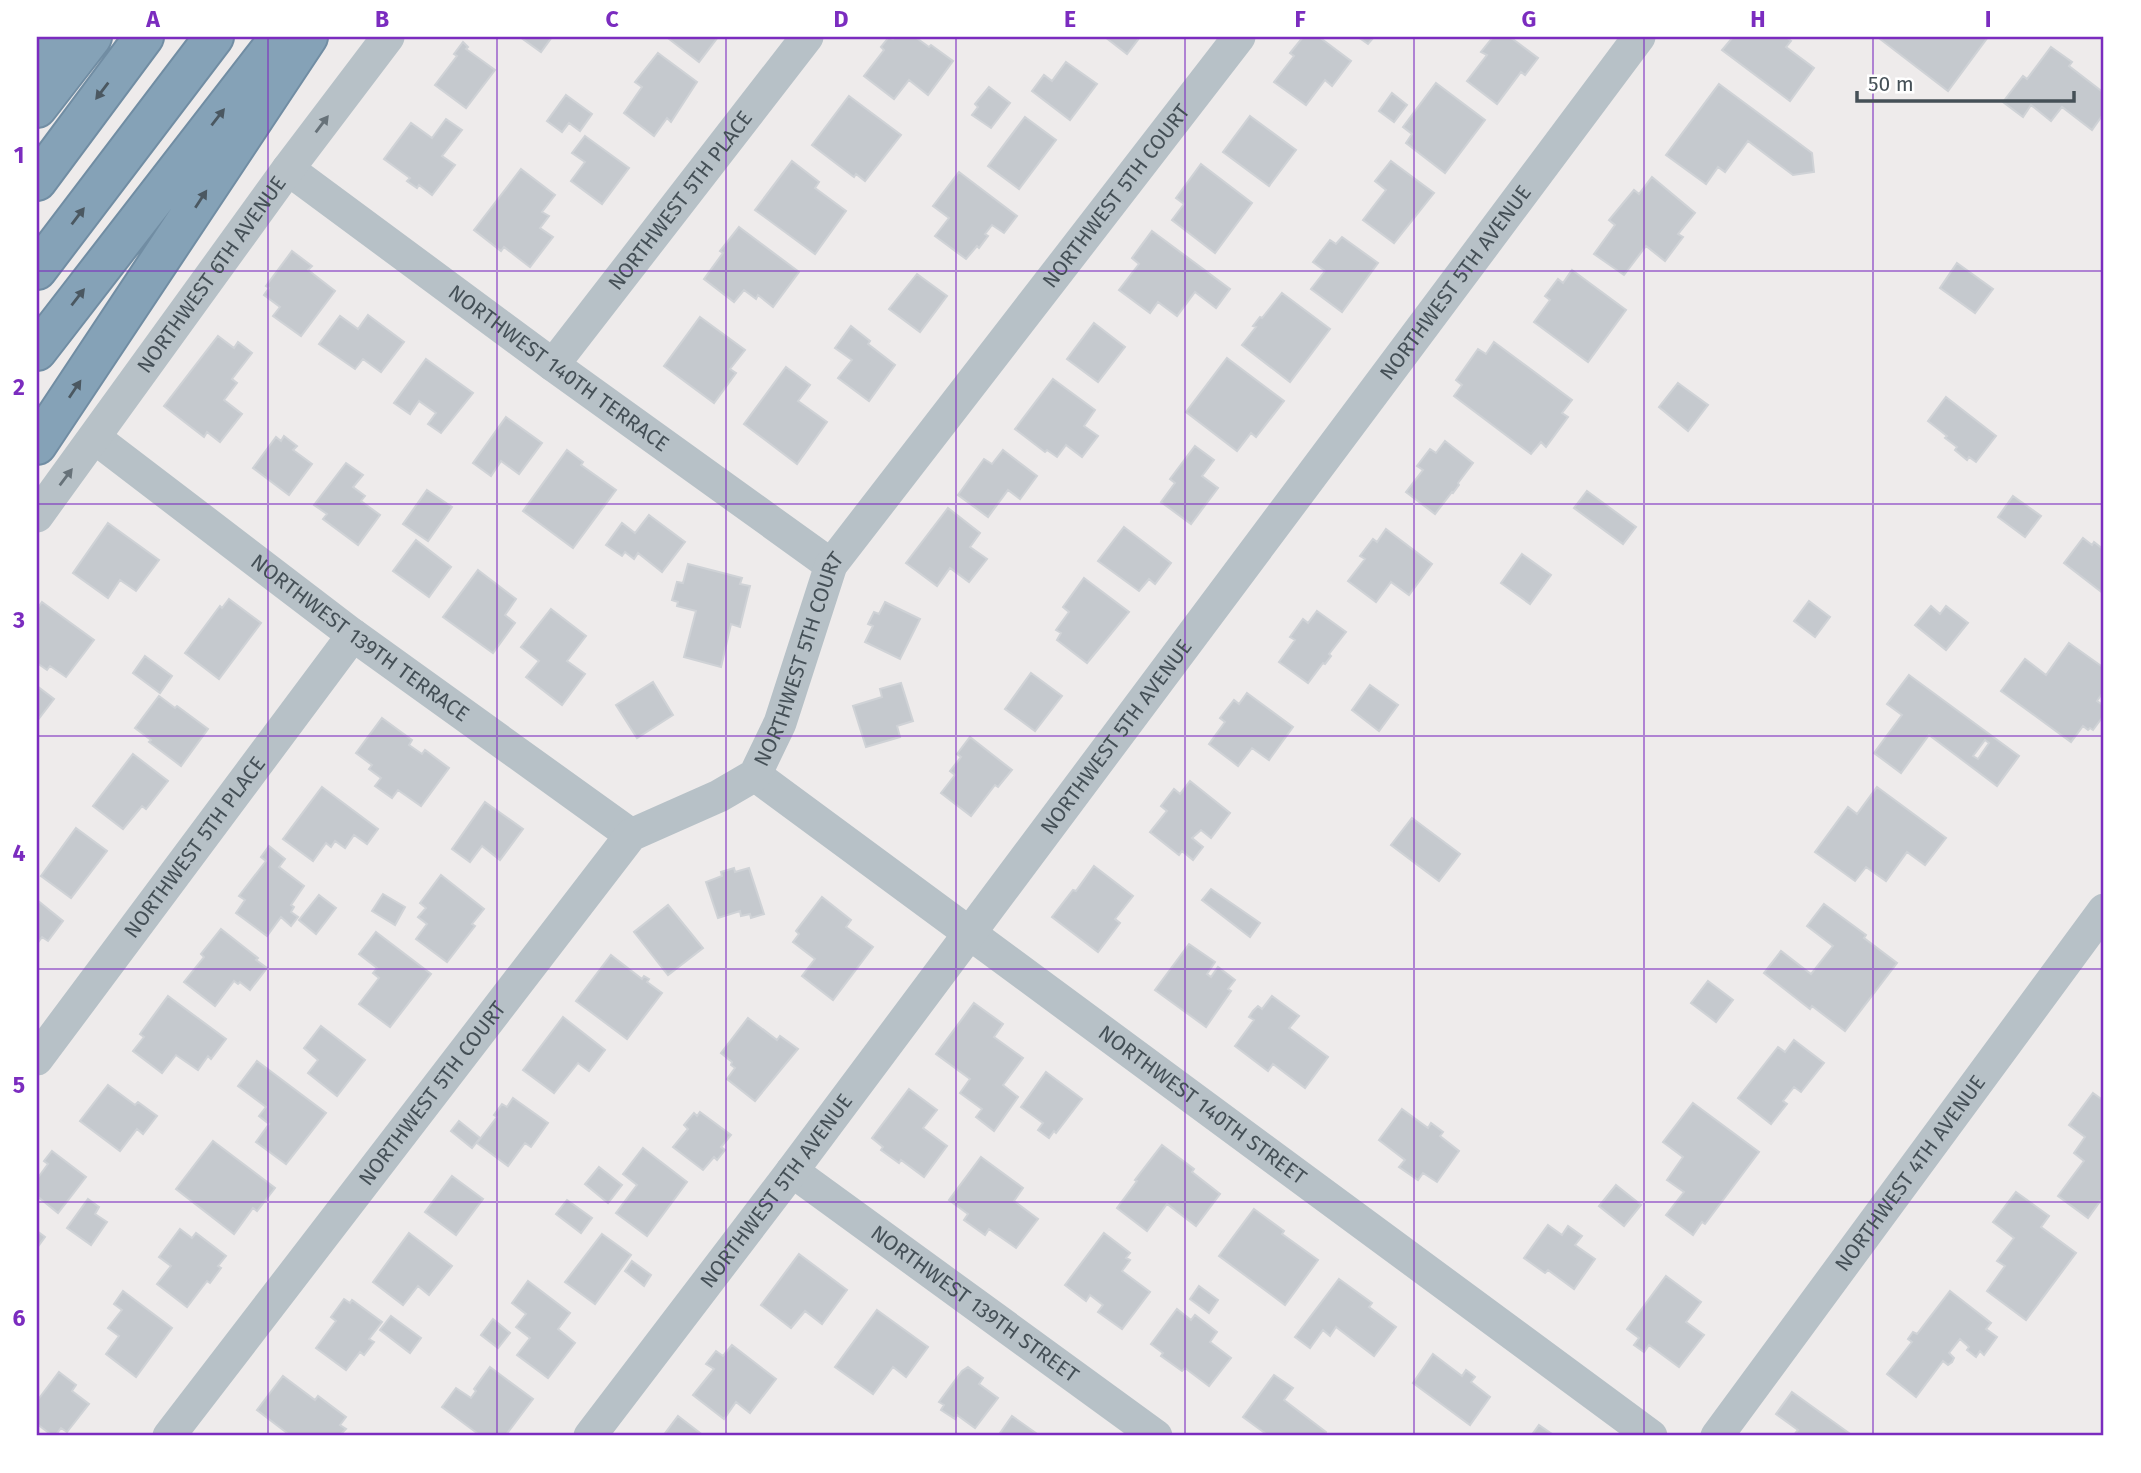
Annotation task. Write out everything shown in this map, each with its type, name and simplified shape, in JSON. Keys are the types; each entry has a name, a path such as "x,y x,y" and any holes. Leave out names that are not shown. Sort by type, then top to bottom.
{"highway":[{"path":"37,62 60,37"},
{"path":"37,108 92,37"},
{"path":"37,181 144,37"},
{"path":"37,270 214,37"},
{"path":"37,351 280,37"},
{"path":"37,445 308,37"}],"street":[{"name":"NORTHWEST 6TH AVENUE","path":"37,516 288,169 388,37"},
{"name":"NORTHWEST 5TH PLACE","path":"554,365 807,37"},
{"name":"NORTHWEST 5TH COURT","path":"169,1436 631,835 719,796 755,775 780,723 831,565 1239,37"},
{"name":"NORTHWEST 5TH AVENUE","path":"590,1436 971,933 1639,37"},
{"name":"NORTHWEST 140TH TERRACE","path":"288,169 831,565"},
{"name":"NORTHWEST 139TH TERRACE","path":"95,438 354,635 631,835"},
{"name":"NORTHWEST 5TH PLACE","path":"37,1059 354,635"},
{"name":"NORTHWEST 140TH STREET","path":"755,775 1651,1436"},
{"name":"NORTHWEST 4TH AVENUE","path":"1717,1436 2104,910"},
{"name":"NORTHWEST 139TH STREET","path":"792,1171 1156,1436"}],"building":[{"path":"520,37 552,37 541,52"},
{"path":"718,37 699,62 669,39"},
{"path":"889,37 915,37 953,61 928,95 909,80 894,99 864,76 884,50 881,47"},
{"path":"1105,37 1140,37 1127,54"},
{"path":"1303,37 1319,37 1351,61 1332,86 1325,80 1306,105 1274,82 1294,56 1290,53"},
{"path":"1358,37 1374,37 1368,44"},
{"path":"1493,37 1510,37 1538,58 1525,75 1521,72 1497,104 1467,81 1487,55 1481,52"},
{"path":"1733,37 1786,37 1791,41 1786,47 1814,68 1790,101 1722,50"},
{"path":"1988,37 1948,91 1880,39"},
{"path":"463,42 468,47 466,49 495,70 466,108 435,85 457,56 454,54"},
{"path":"2051,47 2072,62 2069,66 2104,93 2104,113 2092,130 2062,107 2051,121 2031,105 2023,117 2003,102 2023,76 2027,79"},
{"path":"658,53 697,82 671,122 667,118 654,136 624,113 642,87 635,82"},
{"path":"1066,62 1097,84 1070,120 1032,91 1044,75 1052,81"},
{"path":"1436,83 1485,120 1445,173 1406,143 1412,134 1403,127"},
{"path":"1719,84 1812,153 1814,172 1793,175 1748,141 1725,172 1718,167 1706,184 1666,155"},
{"path":"989,87 1010,103 991,128 972,115 978,107 975,104"},
{"path":"1392,93 1407,105 1394,122 1379,111"},
{"path":"566,95 592,114 580,131 569,123 562,132 547,121"},
{"path":"849,96 901,135 865,181 856,174 854,177 812,145"},
{"path":"1250,116 1296,150 1269,186 1223,152"},
{"path":"1025,117 1056,140 1019,189 988,166"},
{"path":"446,119 462,130 442,156 455,165 432,195 419,185 417,188 407,181 410,178 384,159 411,123 432,138"},
{"path":"585,136 629,168 602,204 571,181 585,162 572,153"},
{"path":"792,161 819,182 815,188 846,211 815,254 755,210"},
{"path":"1391,161 1434,193 1394,243 1363,220 1386,190 1375,181"},
{"path":"1201,164 1252,203 1215,253 1172,220 1184,204 1176,198"},
{"path":"521,169 555,195 542,212 549,216 540,228 553,237 530,267 504,247 501,251 474,230"},
{"path":"959,172 1017,216 1004,233 992,225 979,248 977,246 966,259 935,236 949,218 933,206"},
{"path":"1652,177 1695,213 1678,234 1683,237 1665,261 1646,246 1624,275 1594,254 1615,225 1609,220 1634,190 1639,194"},
{"path":"739,227 799,272 773,307 758,295 756,299 744,290 734,302 704,279 723,253 720,251"},
{"path":"1152,231 1230,289 1216,308 1195,292 1177,316 1158,302 1150,313 1119,290 1139,264 1132,258"},
{"path":"1342,237 1378,263 1342,312 1311,289 1325,271 1313,262 1330,240 1336,244"},
{"path":"292,251 312,266 308,270 335,291 301,336 273,316 280,307 264,295 269,288 266,286"},
{"path":"1957,263 1993,289 1975,313 1940,288"},
{"path":"1572,270 1626,310 1588,362 1534,322 1550,300 1545,296 1558,279 1563,283"},
{"path":"917,274 947,296 920,332 889,309"},
{"path":"1282,293 1330,329 1290,382 1242,345 1256,327 1253,326"},
{"path":"368,315 404,342 381,372 363,359 355,369 319,344 340,316 358,329"},
{"path":"700,317 745,350 730,369 736,373 714,403 664,366"},
{"path":"1094,323 1125,347 1098,382 1067,359"},
{"path":"851,326 870,341 868,344 895,365 869,401 838,378 852,360 835,348"},
{"path":"218,336 234,348 238,342 252,353 232,379 237,383 224,400 242,414 220,442 207,432 204,437 164,406"},
{"path":"1494,342 1572,400 1562,413 1568,417 1546,447 1541,442 1531,454 1454,396 1462,385 1456,380 1478,349 1486,354"},
{"path":"1227,358 1284,401 1256,437 1251,433 1237,451 1186,412"},
{"path":"426,359 473,393 441,433 428,424 436,413 419,401 410,414 394,403"},
{"path":"786,367 810,385 798,401 827,422 797,464 744,424"},
{"path":"1053,379 1095,410 1084,426 1098,436 1082,457 1066,445 1057,457 1047,450 1045,452 1015,429"},
{"path":"1678,383 1708,405 1688,431 1659,407"},
{"path":"1946,397 1996,436 1976,462 1969,457 1967,460 1955,450 1957,447 1945,438 1947,436 1928,421"},
{"path":"506,417 542,443 519,474 501,461 491,476 473,463"},
{"path":"284,436 297,446 293,450 312,464 289,495 253,468 276,437 281,441"},
{"path":"1445,441 1473,463 1435,514 1406,492 1423,470 1417,466 1430,449 1436,453"},
{"path":"1195,446 1214,460 1202,476 1218,488 1191,524 1161,502 1175,483 1170,479"},
{"path":"567,450 583,462 581,465 616,490 573,548 523,511"},
{"path":"1003,450 1037,476 1020,499 1008,490 988,517 958,495 984,459 992,464"},
{"path":"346,463 363,475 353,487 365,496 361,501 380,515 358,545 323,519 327,514 314,505"},
{"path":"427,490 452,507 428,541 403,524"},
{"path":"1587,491 1636,527 1623,544 1574,508"},
{"path":"2013,496 2041,516 2025,537 1998,517"},
{"path":"948,508 980,533 970,547 987,559 969,582 950,568 937,586 906,563"},
{"path":"649,515 685,542 662,572 638,553 634,559 625,552 622,556 606,545 622,523 635,533"},
{"path":"108,523 159,560 136,591 120,580 108,598 73,573"},
{"path":"1124,527 1171,563 1155,584 1149,579 1139,591 1098,561"},
{"path":"1386,529 1432,564 1409,595 1391,582 1376,602 1348,581 1365,559 1360,556 1373,539 1377,542"},
{"path":"2083,538 2104,550 2104,594 2064,563"},
{"path":"416,540 451,567 429,597 393,571"},
{"path":"1522,554 1551,575 1530,604 1501,583"},
{"path":"688,564 742,578 740,584 750,586 740,627 731,624 721,667 684,657 696,611 677,606 678,602 672,600 677,582 683,583"},
{"path":"478,570 516,599 505,615 515,623 493,653 443,617"},
{"path":"1084,578 1129,612 1087,663 1057,640 1061,633 1056,630 1069,612 1063,607"},
{"path":"229,599 261,623 219,679 185,653 220,606 222,608"},
{"path":"1809,601 1830,617 1815,637 1794,621"},
{"path":"42,602 94,640 66,677 50,666 47,670 37,663 37,609"},
{"path":"885,602 920,619 900,659 865,642 873,626 868,624 874,612 879,614"},
{"path":"1931,606 1940,614 1946,606 1968,623 1946,650 1915,625"},
{"path":"551,609 586,636 567,661 585,674 562,705 526,677 539,661 521,647"},
{"path":"1317,611 1346,632 1329,654 1331,656 1308,683 1279,662 1295,640 1290,637 1303,619 1308,623"},
{"path":"2069,643 2104,668 2104,691 2097,701 2104,706 2104,715 2093,730 2083,726 2071,742 2001,691 2025,659 2046,675"},
{"path":"145,656 172,676 160,693 133,673"},
{"path":"1031,673 1062,696 1035,731 1005,709"},
{"path":"1909,675 2019,756 1997,786 1929,735 1901,773 1874,753 1902,715 1887,704","holes":["1985,740 1989,743 1978,759 1973,756"]},
{"path":"653,682 673,715 637,738 616,705"},
{"path":"901,683 913,721 897,726 900,737 866,747 853,706 882,697 880,689"},
{"path":"1370,685 1398,705 1379,731 1352,710"},
{"path":"37,686 54,699 37,721"},
{"path":"1247,693 1293,727 1269,760 1252,748 1238,766 1209,744 1225,722 1220,718 1234,700 1239,704"},
{"path":"159,696 208,729 181,766 135,728"},
{"path":"382,718 412,740 409,745 422,754 425,750 449,768 421,806 398,790 392,798 375,786 381,778 369,769 372,765 356,753"},
{"path":"970,737 1012,770 998,787 995,785 971,816 941,793 955,775 950,771 961,757 957,754"},
{"path":"133,754 168,781 146,809 142,806 123,829 93,806"},
{"path":"1190,781 1230,813 1211,838 1201,830 1192,838 1203,847 1193,860 1182,851 1179,855 1150,832 1167,811 1161,806 1174,789 1180,794"},
{"path":"322,787 378,829 367,844 354,835 345,848 335,841 331,847 326,843 313,861 283,839"},
{"path":"1877,787 1946,838 1925,865 1907,852 1886,881 1866,867 1855,881 1815,852 1848,807 1857,814"},
{"path":"485,802 523,829 500,860 482,846 470,862 452,849"},
{"path":"1412,818 1460,854 1439,881 1391,845"},
{"path":"76,828 107,851 71,898 41,876"},
{"path":"269,846 285,859 279,867 304,886 291,905 294,907 291,912 298,917 291,926 281,917 267,936 236,913 245,900 239,896 266,861 261,857"},
{"path":"1094,866 1133,896 1115,919 1120,923 1098,952 1052,917"},
{"path":"734,868 735,872 749,868 764,914 751,918 750,914 741,916 740,911 718,918 706,882 722,876 721,872"},
{"path":"441,875 484,909 472,924 475,926 447,962 416,939 427,924 418,917 426,908 420,903"},
{"path":"1211,889 1260,923 1250,937 1202,900"},
{"path":"383,894 405,907 395,925 372,911"},
{"path":"319,895 336,908 316,934 299,920"},
{"path":"822,897 851,920 846,927 873,947 833,1000 802,976 815,959 793,942 799,934 796,931"},
{"path":"37,900 63,921 48,941 42,937 37,944"},
{"path":"1824,904 1866,935 1864,938 1897,963 1845,1031 1812,1006 1810,1009 1764,973 1781,951 1811,974 1833,946 1807,926"},
{"path":"668,905 703,948 668,975 634,932"},
{"path":"221,929 267,968 250,990 234,981 215,1006 184,982"},
{"path":"376,932 431,974 390,1027 359,1004 379,978 373,973 377,968 359,954"},
{"path":"1189,944 1215,962 1207,974 1211,977 1218,967 1235,980 1228,989 1231,991 1206,1027 1155,990"},
{"path":"611,955 642,979 644,976 649,979 647,982 662,993 627,1039 576,1001"},
{"path":"1708,981 1733,1000 1716,1022 1691,1003"},
{"path":"168,996 226,1039 211,1059 208,1056 198,1070 176,1055 162,1073 133,1051 144,1037 140,1034"},
{"path":"1272,996 1299,1016 1289,1028 1328,1057 1305,1088 1273,1064 1268,1071 1235,1046 1254,1020 1249,1017 1253,1011 1258,1006 1262,1009"},
{"path":"974,1003 1003,1024 994,1037 1023,1058 1003,1085 1018,1097 994,1131 976,1117 982,1109 960,1093 970,1079 936,1054"},
{"path":"563,1017 605,1050 589,1071 578,1063 554,1093 523,1070"},
{"path":"748,1018 777,1040 780,1036 798,1049 755,1101 727,1079 735,1068 721,1053"},
{"path":"321,1026 365,1060 337,1096 308,1073 318,1060 304,1048"},
{"path":"1794,1040 1824,1063 1801,1092 1794,1087 1783,1101 1787,1104 1771,1124 1738,1098 1778,1047 1785,1052"},
{"path":"257,1061 326,1113 286,1164 256,1142 269,1124 259,1116 266,1107 238,1086"},
{"path":"1046,1072 1082,1099 1056,1133 1054,1131 1049,1138 1038,1130 1043,1123 1021,1107"},
{"path":"108,1085 135,1105 138,1102 157,1116 143,1134 137,1129 120,1151 80,1121"},
{"path":"909,1089 937,1110 923,1128 947,1146 924,1177 901,1160 899,1163 881,1150 883,1147 872,1138"},
{"path":"2093,1093 2104,1101 2104,1196 2088,1218 2058,1196 2084,1161 2074,1153 2085,1137 2069,1125"},
{"path":"513,1098 548,1123 531,1147 525,1143 508,1166 477,1143 497,1117 494,1115 502,1104 507,1107"},
{"path":"1693,1103 1759,1152 1705,1224 1702,1222 1693,1235 1666,1215 1684,1192 1667,1180 1683,1157 1663,1142"},
{"path":"1402,1109 1428,1128 1431,1123 1443,1132 1440,1136 1459,1151 1437,1182 1423,1173 1418,1180 1399,1167 1405,1160 1379,1140"},
{"path":"700,1112 731,1135 721,1147 725,1150 717,1160 714,1157 703,1170 673,1147 688,1129 684,1125 694,1113 697,1116"},
{"path":"459,1121 480,1138 472,1148 451,1131"},
{"path":"213,1141 275,1188 257,1211 253,1208 234,1234 176,1189"},
{"path":"1162,1145 1194,1169 1192,1172 1220,1194 1196,1226 1167,1204 1147,1231 1117,1208"},
{"path":"643,1148 687,1182 647,1236 616,1213 637,1185 623,1174"},
{"path":"52,1151 86,1177 58,1213 37,1196 37,1179 48,1164 44,1161"},
{"path":"981,1157 1023,1188 1014,1201 1038,1219 1016,1248 989,1229 985,1235 964,1220 968,1214 949,1200"},
{"path":"599,1167 622,1185 608,1203 585,1184"},
{"path":"452,1176 483,1199 456,1235 425,1212"},
{"path":"1616,1185 1641,1205 1624,1226 1599,1206"},
{"path":"2016,1192 2049,1216 2041,1227 2076,1253 2026,1320 1987,1291 2005,1266 1997,1261 2014,1238 1993,1222"},
{"path":"88,1199 99,1207 95,1214 107,1222 91,1245 67,1228"},
{"path":"567,1200 592,1218 581,1233 556,1214"},
{"path":"1254,1209 1284,1231 1282,1234 1318,1260 1285,1305 1219,1256"},
{"path":"1548,1225 1562,1235 1568,1226 1582,1236 1575,1245 1595,1259 1574,1289 1548,1270 1545,1273 1524,1258"},
{"path":"180,1229 192,1238 196,1233 226,1256 210,1283 207,1281 187,1307 157,1284 171,1266 159,1257"},
{"path":"37,1231 45,1237 37,1248"},
{"path":"409,1233 452,1266 429,1295 418,1286 403,1305 373,1282"},
{"path":"1104,1233 1130,1253 1126,1258 1130,1260 1122,1271 1150,1292 1122,1329 1098,1312 1103,1305 1090,1295 1086,1301 1065,1285"},
{"path":"602,1234 631,1255 595,1304 565,1282"},
{"path":"799,1254 847,1290 822,1324 805,1311 791,1328 761,1305"},
{"path":"632,1261 651,1275 644,1286 625,1271"},
{"path":"1666,1276 1701,1302 1686,1322 1704,1335 1679,1367 1649,1345 1644,1352 1634,1345 1639,1338 1627,1329"},
{"path":"1339,1279 1372,1303 1369,1307 1396,1327 1374,1356 1336,1327 1330,1336 1323,1330 1310,1348 1295,1337"},
{"path":"528,1281 570,1313 558,1329 575,1343 548,1378 517,1355 530,1338 516,1327 526,1314 512,1303"},
{"path":"1199,1286 1218,1300 1209,1313 1190,1299"},
{"path":"123,1291 172,1328 136,1377 106,1354 119,1336 108,1328 122,1310 114,1304"},
{"path":"1950,1291 1991,1323 1986,1329 1997,1337 1984,1355 1980,1351 1976,1357 1960,1339 1949,1353 1954,1358 1952,1362 1948,1365 1943,1361 1916,1397 1887,1374 1912,1342 1908,1339 1913,1332 1917,1334"},
{"path":"344,1299 350,1303 352,1300 382,1322 369,1339 374,1342 364,1355 360,1352 346,1370 316,1348 336,1321 331,1317"},
{"path":"1177,1309 1191,1320 1195,1315 1217,1332 1210,1342 1231,1358 1209,1386 1185,1368 1182,1371 1161,1356 1163,1353 1151,1344"},
{"path":"877,1310 928,1347 906,1377 893,1367 873,1394 835,1367"},
{"path":"391,1316 421,1338 410,1353 380,1330"},
{"path":"493,1319 510,1333 498,1348 481,1335"},
{"path":"732,1345 776,1379 750,1413 736,1402 724,1419 693,1395 714,1369 706,1364 716,1351 723,1356"},
{"path":"1433,1354 1462,1376 1466,1370 1475,1377 1471,1382 1490,1397 1470,1425 1413,1383"},
{"path":"490,1367 533,1399 505,1436 481,1436 442,1407 456,1388 471,1398 476,1391 474,1389"},
{"path":"968,1367 983,1378 979,1384 998,1398 975,1428 957,1415 955,1419 941,1410 944,1405 939,1402"},
{"path":"59,1372 76,1385 72,1391 89,1404 67,1432 61,1428 53,1436 37,1424 37,1401"},
{"path":"1274,1375 1293,1388 1284,1400 1326,1432 1324,1436 1269,1436 1243,1417"},
{"path":"283,1376 315,1400 318,1396 346,1417 340,1425 346,1429 339,1436 291,1436 257,1410"},
{"path":"1792,1392 1853,1436 1793,1436 1798,1430 1776,1414"},
{"path":"678,1416 704,1436 663,1436"},
{"path":"1012,1416 1040,1436 998,1436"},
{"path":"1539,1425 1555,1436 1531,1436"}]}
